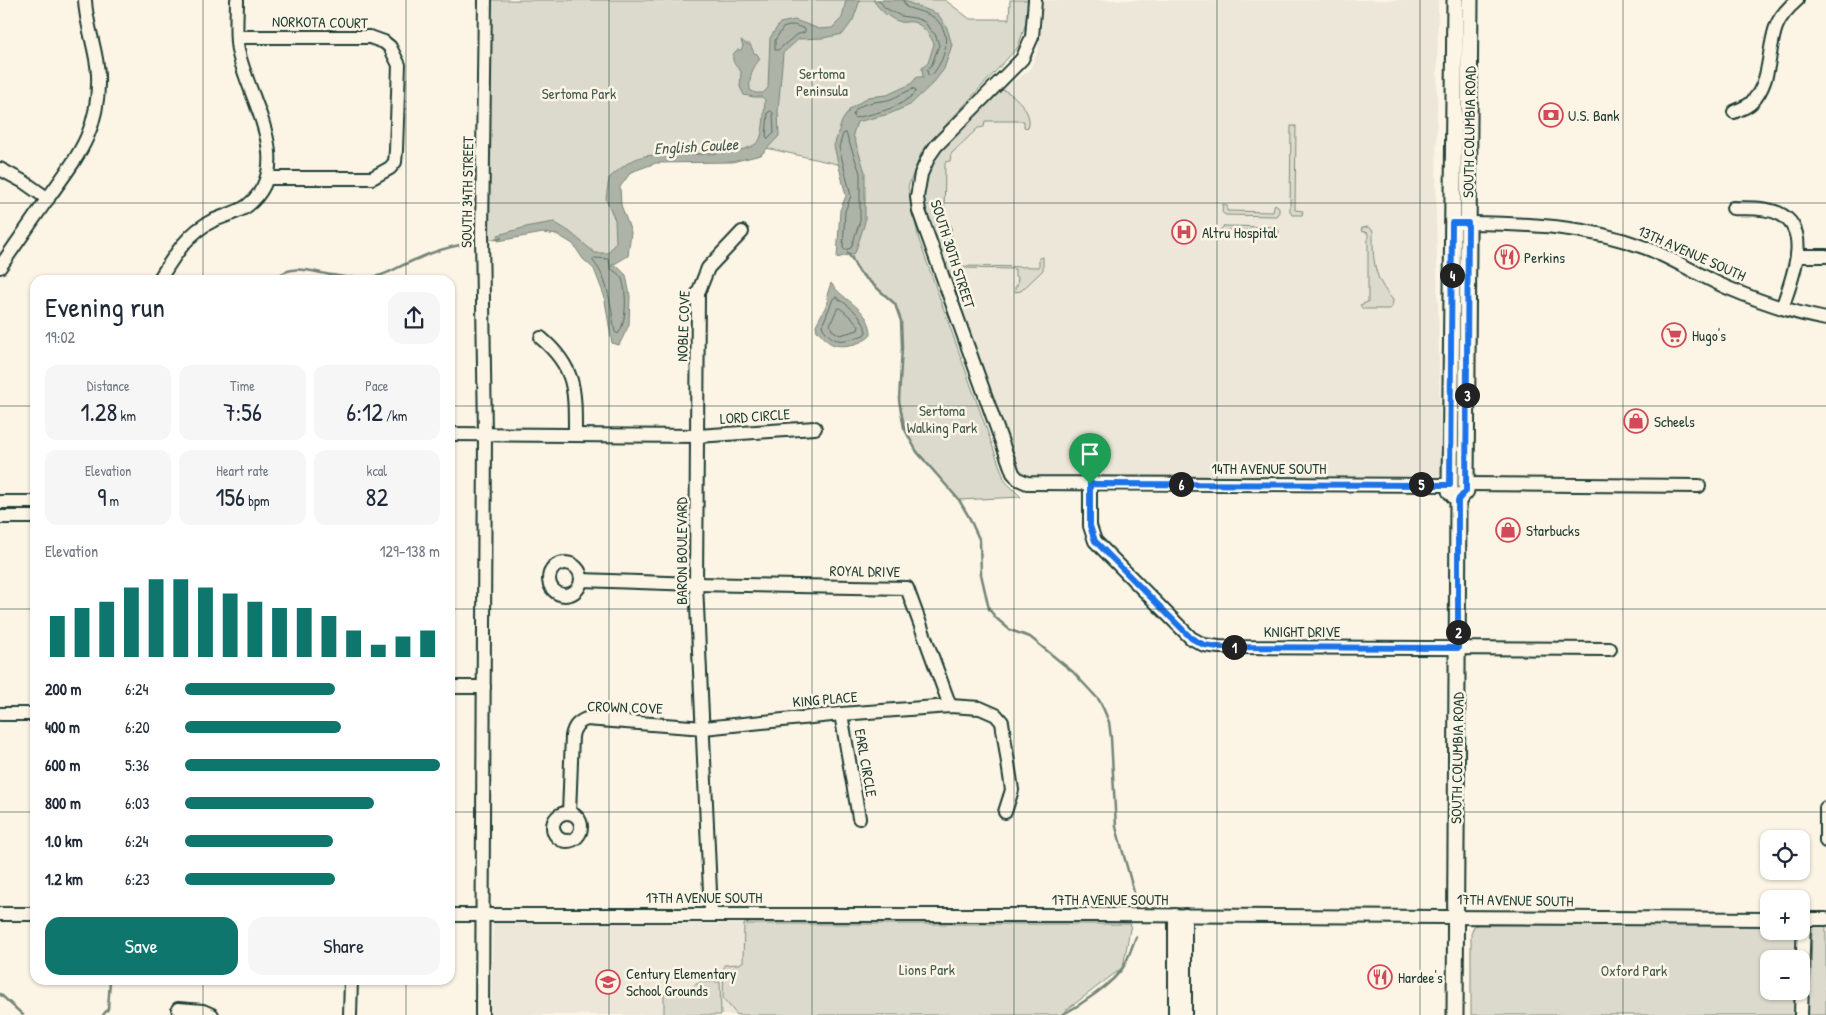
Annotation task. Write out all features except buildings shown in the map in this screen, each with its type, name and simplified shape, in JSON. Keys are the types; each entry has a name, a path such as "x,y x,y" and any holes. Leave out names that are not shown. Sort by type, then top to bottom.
{"main road":[{"name":"SOUTH COLUMBIA ROAD","path":"1455,0 1450,491 1458,500"},
{"name":"SOUTH COLUMBIA ROAD","path":"1454,1015 1458,500 1466,491 1470,0"},
{"path":"1451,443 1458,473 1466,484"}],"street":[{"path":"0,267 82,150 95,114 98,74 96,57 87,24 85,0"},
{"path":"163,275 190,236 210,222 247,206 268,178 270,154 237,49 237,0"},
{"name":"SOUTH 34TH STREET","path":"482,1015 485,434 482,234 485,0"},
{"name":"SOUTH 30TH STREET","path":"1027,483 1018,479 1013,473 921,217 918,197 921,174 936,146 1003,80 1025,54 1032,37 1035,0"},
{"path":"1734,112 1751,103 1763,85 1770,65 1771,47 1776,25 1788,7 1797,0"},
{"name":"NORKOTA COURT","path":"237,37 370,37 390,47 399,65 395,162 390,168 372,178 268,178"},
{"path":"0,169 24,182 48,199"},
{"path":"1733,208 1768,210 1780,213 1789,221 1794,229 1798,239 1798,256 1782,308"},
{"name":"13TH AVENUE SOUTH","path":"1452,223 1528,224 1589,231 1646,248 1728,288 1782,308 1826,319"},
{"name":"NOBLE COVE","path":"698,436 698,292 708,268 742,232"},
{"path":"1798,256 1826,256"},
{"path":"541,338 556,351 571,374 575,406 575,434"},
{"name":"LORD CIRCLE","path":"698,436 815,428"},
{"path":"455,434 698,436"},
{"name":"BARON BOULEVARD","path":"698,436 696,584 711,914"},
{"name":"14TH AVENUE SOUTH","path":"1027,483 1450,485"},
{"name":"KNIGHT DRIVE","path":"1090,484 1090,526 1095,541 1191,638 1204,645 1219,647 1610,649"},
{"path":"1466,484 1699,486"},
{"path":"0,502 30,502"},
{"path":"0,517 30,517"},
{"path":"581,580 696,584"},
{"name":"ROYAL DRIVE","path":"696,584 907,588 950,706"},
{"path":"455,687 484,687"},
{"name":"KING PLACE","path":"704,728 841,714 950,706 980,708 996,715 1002,722 1012,790 1005,812"},
{"path":"0,714 30,714"},
{"name":"EARL CIRCLE","path":"841,714 859,818"},
{"name":"CROWN COVE","path":"569,813 572,736 578,722 586,719 704,728"},
{"path":"1826,808 1826,841"},
{"path":"0,914 30,914"},
{"name":"17TH AVENUE SOUTH","path":"455,915 1456,915 1760,919"},
{"path":"1175,1015 1180,915"},
{"path":"1180,915 1185,1015"},
{"path":"1810,919 1826,920"},
{"path":"1801,1015 1802,940"},
{"path":"350,1015 351,985"},
{"path":"178,1009 203,1011 212,1015"}],"shaded area":[{"name":"Altru Hospital","path":"1041,0 1438,0 1436,208 1441,473 1438,476 1030,476 1023,474 1019,470 939,252 934,156 1001,89 1029,71 1037,53 1042,28"},
{"name":"Century Elementary School Grounds","path":"493,922 744,924 743,962 724,965 723,998 737,1015 491,1015"}],"green space":[{"path":"486,0 945,0 970,19 1009,19 1010,0 1031,0 1031,20 1027,20 1018,47 922,151 908,187 919,240 1005,481 1021,497 959,500 915,448 906,431 899,400 902,347 901,321 895,304 855,267 845,223 855,168 766,148 654,157 616,180 624,251 603,264 570,237 547,230 486,240"},
{"path":"1003,90 1013,96 1023,106 1028,117 1028,128 1024,127 1024,121 985,121 984,127 978,128 951,154 950,161 945,162 944,224 951,225 952,245 948,251 939,252 922,201 923,186 934,156 998,92"},
{"path":"1291,126 1296,126 1295,210 1303,211 1302,215 1292,215 1290,211"},
{"path":"1223,204 1227,205 1227,211 1273,212 1275,204 1279,207 1279,212 1276,216 1225,215 1222,212"},
{"path":"1224,226 1275,227 1279,230 1278,238 1274,238 1273,231 1227,230 1227,236 1223,238 1220,236 1221,229"},
{"path":"1368,227 1373,231 1374,260 1378,276 1386,292 1393,300 1392,307 1389,309 1363,309 1360,305 1368,302 1368,233 1361,231 1362,228"},
{"path":"1043,257 1043,270 1021,291 1015,292 1018,277 1015,276 1015,269 962,268 961,276 951,279 948,278 945,266 949,262 957,266 1039,267 1039,258"},
{"name":"Lions Park","path":"744,924 1131,924 1123,967 1060,1015 737,1015 723,998 724,965 743,962"},
{"name":"Oxford Park","path":"1760,924 1760,940 1797,940 1797,950 1760,950 1760,1000 1796,1000 1796,1015 1471,1015 1471,934 1474,926"},
{"path":"1817,924 1826,924 1826,1015 1807,1015 1808,1000 1810,1000 1812,929"},
{"path":"700,982 720,982 721,1015 664,1015 664,994 692,994 692,987"}],"water":[{"path":"846,0 860,0 853,20 843,34 823,38 799,39 783,53 778,111 779,136 761,155 732,162 656,163 631,172 620,187 621,205 631,232 628,256 611,266 617,266 626,275 630,296 629,325 619,345 612,343 604,295 594,269 583,259 573,244 558,235 543,233 498,241 498,235 530,226 554,222 570,232 595,253 608,253 616,242 615,220 606,199 609,178 621,168 640,157 725,153 753,146 760,139 765,100 762,97 744,95 740,87 741,71 734,64 733,54 743,47 741,40 746,44 750,44 754,53 760,59 752,73 750,90 755,93 763,93 768,88 770,38 780,23 795,20 819,29 832,28 842,18"},
{"path":"873,0 902,0 938,14 947,28 952,45 944,69 934,82 910,105 889,114 857,122 853,134 865,172 865,222 855,253 837,258 840,210 846,196 834,146 842,121 850,109 868,97 887,95 911,84 917,77 923,77 922,68 928,63 934,44 920,25 893,19 882,11"},
{"path":"831,283 867,319 871,335 868,338 841,346 830,343 817,331 816,325 828,302 827,295"}],"waterway":[{"name":"English Coulee","path":"495,239 501,238"},
{"name":"English Coulee","path":"383,275 434,252 465,244"},
{"path":"848,253 860,273 895,304 901,321 902,347 899,400 904,428 917,452 959,500 969,517 980,541 981,574 989,609 1010,630 1030,637 1073,672 1099,700 1104,710 1109,722 1111,738 1116,827 1135,896"},
{"name":"English Coulee","path":"279,275 294,270 333,275"},
{"path":"1062,1015 1096,994 1119,973 1126,963 1136,937"},
{"name":"English Coulee","path":"103,1015 108,1009 110,985"},
{"name":"English Coulee","path":"0,994 23,1015"}],"place":[{"name":"U.S. Bank","path":"1551,115"},
{"name":"Altru Hospital","path":"1184,232"},
{"name":"Perkins","path":"1507,257"},
{"name":"Hugo's","path":"1674,335"},
{"name":"Scheels","path":"1636,421"},
{"name":"Starbucks","path":"1508,530"},
{"name":"Hardee's","path":"1380,977"},
{"name":"Century Elementary School Grounds","path":"608,982"}],"route":[{"path":"1452,223 1468,223 1466,491 1458,500 1458,648 1219,647 1204,645 1191,638 1095,541 1090,526 1090,484 1450,485 1452,223"}],"park label":[{"name":"Sertoma Peninsula","path":"822,82"},
{"name":"Sertoma Park","path":"579,93"},
{"name":"Sertoma Walking Park","path":"942,418"}]}
